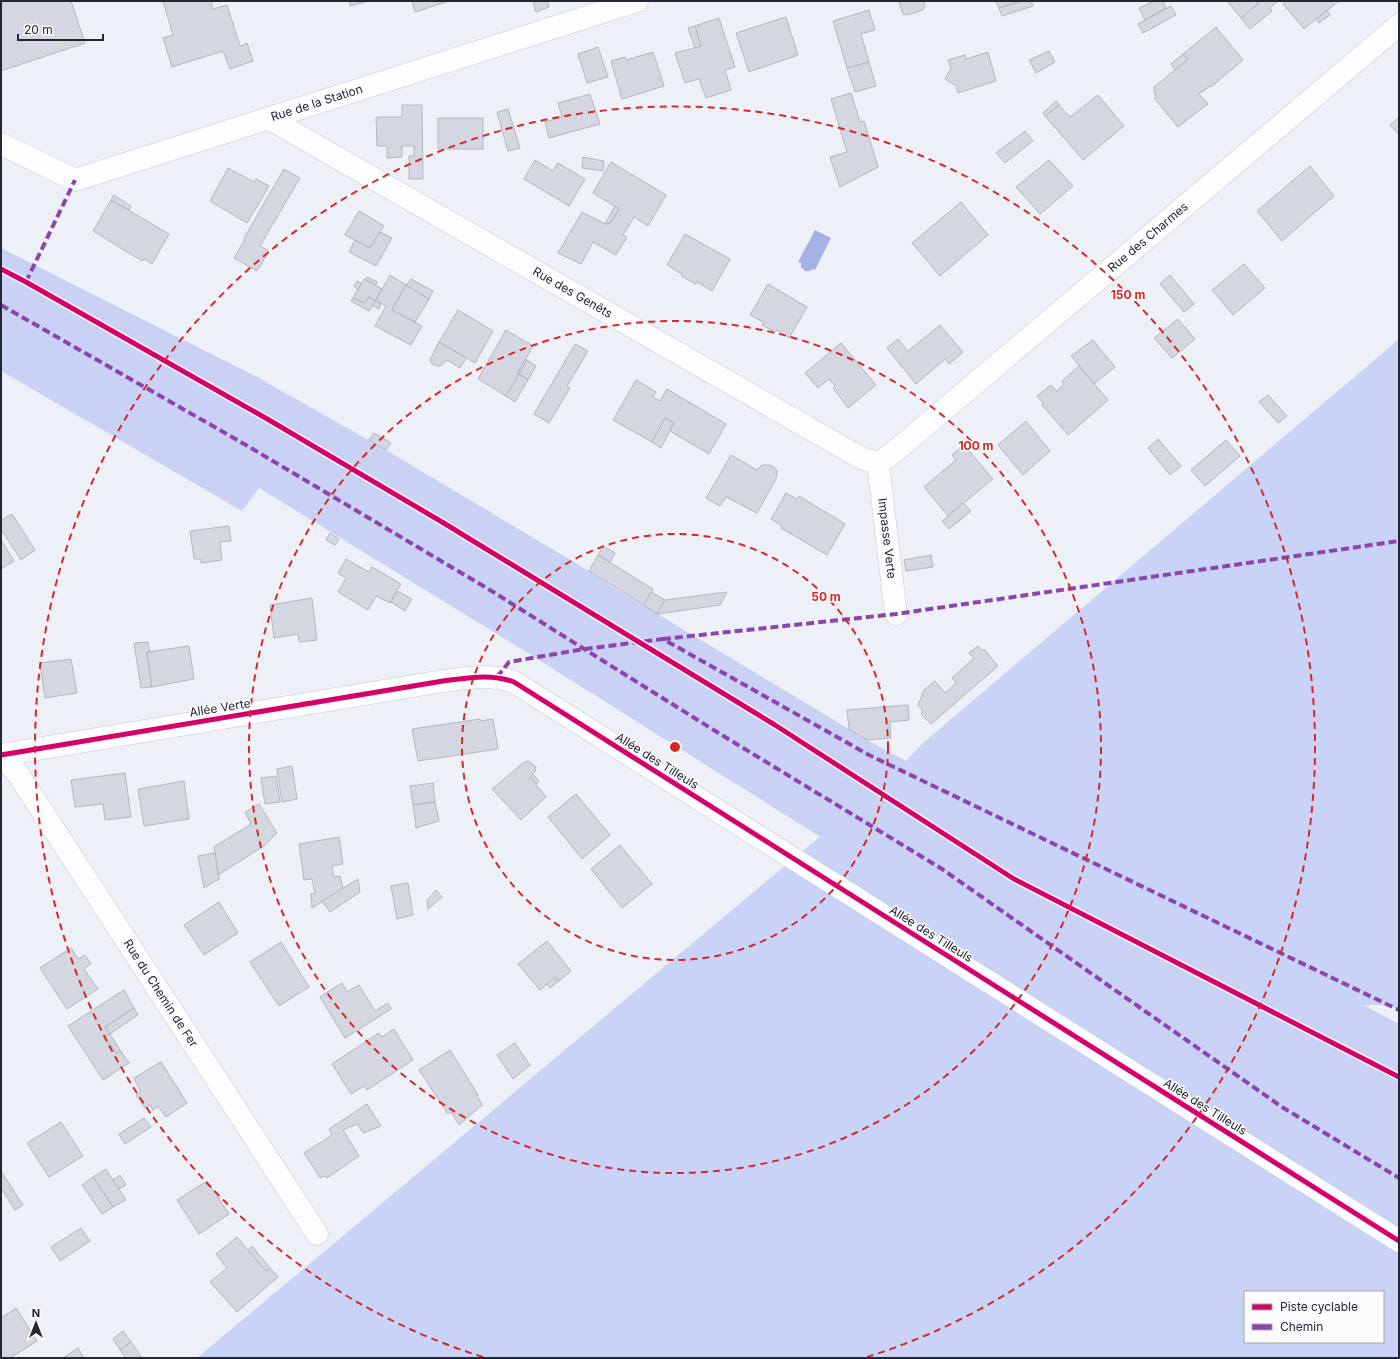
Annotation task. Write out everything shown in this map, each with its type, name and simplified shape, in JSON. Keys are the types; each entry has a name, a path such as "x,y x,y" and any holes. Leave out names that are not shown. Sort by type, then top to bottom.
{"street":[{"name":"Rue de la Station","path":"1,144 75,180 637,1"},
{"name":"Rue des Charmes","path":"878,463 900,448 1399,26"},
{"name":"Rue des Genêts","path":"268,118 861,458 878,463"},
{"name":"Impasse Verte","path":"878,463 896,614"},
{"name":"Allée des Tilleuls","path":"443,681 488,676 514,682 1399,1241"},
{"name":"Allée Verte","path":"1,755 443,681"},
{"name":"Rue du Chemin de Fer","path":"1,755 18,774 316,1234"}],"shaded area":[{"path":"815,230 831,238 815,270 805,271 801,267 801,263 798,262"},
{"path":"1,248 259,378 386,450 867,740 1399,1024 1399,1201 523,650 259,488 242,511 1,371"},
{"path":"1399,339 1399,1010 1389,1005 1295,1006 891,777 923,743"},
{"path":"836,823 1399,1191 1399,1358 197,1358"}],"building":[{"path":"71,1 85,43 1,71 1,2"},
{"path":"163,1 211,1 213,9 227,5 240,46 247,43 253,61 230,69 223,51 172,67 163,38 173,35"},
{"path":"349,1 368,1 350,6"},
{"path":"412,1 449,1 415,12"},
{"path":"533,1 547,1 549,7 536,12"},
{"path":"924,1 925,6 923,10 907,15 903,14 899,2"},
{"path":"996,1 1022,1 999,8"},
{"path":"1022,1 1031,1 1033,6 1002,16 999,8"},
{"path":"1154,1 1163,1 1166,8 1145,20 1139,8"},
{"path":"1227,1 1256,1 1258,4 1241,18"},
{"path":"1256,1 1278,1 1270,8 1272,11 1250,29 1241,18 1258,4"},
{"path":"1286,1 1339,1 1304,29 1283,4"},
{"path":"1171,6 1176,15 1143,33 1138,24"},
{"path":"869,10 875,30 861,34 869,62 847,68 833,21"},
{"path":"1327,10 1330,15 1319,23 1316,19"},
{"path":"786,17 798,55 749,72 736,33"},
{"path":"719,18 735,67 725,70 731,90 706,98 699,79 685,83 675,53 701,46 695,26"},
{"path":"695,26 701,46 695,48 688,28"},
{"path":"1216,27 1243,60 1211,87 1210,86 1199,94 1208,104 1178,127 1154,98 1156,96 1154,87 1188,59 1183,54"},
{"path":"598,47 608,77 587,83 578,54"},
{"path":"1049,51 1055,62 1036,73 1029,60"},
{"path":"653,52 664,86 622,99 611,61 625,57 626,60"},
{"path":"988,52 996,81 958,93 956,86 945,79 951,68 948,60 965,55 966,59"},
{"path":"1183,54 1188,59 1175,70 1171,64"},
{"path":"869,62 876,86 855,92 847,68"},
{"path":"851,93 860,122 864,121 878,167 840,187 830,157 847,152 831,99"},
{"path":"590,94 600,124 549,138 545,122 562,117 558,103"},
{"path":"1098,95 1124,126 1083,160 1045,116 1059,105 1070,117"},
{"path":"1056,101 1059,105 1045,116 1043,113"},
{"path":"402,105 422,105 423,179 409,179 409,156 414,156 414,146 402,146 402,157 387,158 387,146 377,146 376,117 402,117"},
{"path":"508,109 520,148 508,151 497,112"},
{"path":"1399,117 1399,135 1390,125"},
{"path":"438,118 483,118 483,149 438,149"},
{"path":"1025,131 1033,141 1005,163 996,153"},
{"path":"583,157 604,161 603,171 582,168"},
{"path":"535,160 553,171 558,163 585,179 569,206 524,179"},
{"path":"1049,160 1073,186 1040,214 1016,187"},
{"path":"611,162 666,195 648,226 634,217 623,235 627,237 616,255 593,242 581,264 558,253 582,212 605,224 610,223 619,209 593,193"},
{"path":"1310,166 1334,196 1282,241 1257,211"},
{"path":"228,168 254,182 256,179 269,186 247,223 210,201"},
{"path":"284,169 300,178 260,246 269,251 257,271 234,258"},
{"path":"114,195 131,206 129,210 111,200"},
{"path":"111,200 169,234 152,264 144,259 142,261 93,231"},
{"path":"961,202 988,235 940,276 912,243"},
{"path":"615,206 619,209 610,223 605,224"},
{"path":"359,211 384,226 370,248 345,235"},
{"path":"380,232 392,238 376,266 349,252 355,240 370,248"},
{"path":"685,234 730,259 712,291 697,282 696,284 681,276 682,274 667,265"},
{"path":"1244,264 1265,288 1233,315 1212,290"},
{"path":"390,275 406,285 392,310 422,326 411,345 375,326 386,306 376,300"},
{"path":"1170,275 1194,304 1184,312 1160,284"},
{"path":"367,277 377,282 376,285 365,280"},
{"path":"364,279 382,289 375,301 369,297 365,303 353,298"},
{"path":"411,279 433,291 429,299 406,285"},
{"path":"357,281 361,283 358,290 354,286"},
{"path":"768,284 807,307 789,338 777,330 775,332 762,325 763,322 750,315"},
{"path":"406,285 429,299 415,322 392,310"},
{"path":"369,297 375,301 369,311 351,301 353,298 365,303"},
{"path":"375,301 381,304 379,309 372,305"},
{"path":"458,310 493,331 475,363 439,342"},
{"path":"1178,319 1195,339 1172,358 1154,338"},
{"path":"940,325 963,352 949,364 945,359 916,384 887,348 898,339 908,351"},
{"path":"506,330 533,346 506,396 478,379"},
{"path":"1093,340 1115,367 1094,384 1071,356"},
{"path":"439,342 466,358 460,368 447,360 441,366 432,364 430,360"},
{"path":"841,343 876,385 848,408 833,388 835,386 829,379 818,388 805,373"},
{"path":"575,344 588,351 567,386 570,388 549,423 534,414"},
{"path":"525,359 527,360 519,374 517,374"},
{"path":"527,360 536,366 528,380 519,374"},
{"path":"1079,366 1108,400 1068,435 1042,405 1043,403 1037,396 1051,385 1057,391 1064,384 1062,381"},
{"path":"519,374 528,380 515,402 506,396"},
{"path":"636,380 656,392 653,397 660,401 667,389 726,424 709,454 670,431 674,423 665,418 652,442 613,420"},
{"path":"1268,395 1287,416 1278,423 1259,402"},
{"path":"665,418 674,423 661,448 652,442"},
{"path":"1026,421 1050,451 1023,475 998,445"},
{"path":"374,433 391,443 386,450 369,440"},
{"path":"1158,439 1181,466 1170,475 1148,448"},
{"path":"1226,440 1240,456 1205,486 1191,470"},
{"path":"964,445 993,479 948,516 924,487 956,460 952,455"},
{"path":"731,455 757,470 762,465 769,465 774,467 777,471 776,479 757,513 726,497 720,506 706,498"},
{"path":"786,493 797,499 799,496 845,524 827,555 781,528 782,526 771,519"},
{"path":"963,503 971,511 949,529 942,521"},
{"path":"12,514 35,550 21,560 1,529 1,520"},
{"path":"229,526 231,541 220,542 222,560 201,563 201,559 194,559 190,531"},
{"path":"330,533 339,539 335,545 326,540"},
{"path":"1,540 14,561 1,569"},
{"path":"603,546 615,553 610,562 598,555"},
{"path":"598,555 653,589 644,605 589,571"},
{"path":"931,555 933,567 906,571 904,560"},
{"path":"346,559 369,572 372,567 401,584 390,603 376,596 368,610 338,592 346,578 338,573"},
{"path":"397,591 412,599 405,611 391,602"},
{"path":"651,592 665,600 657,614 644,605"},
{"path":"727,592 720,605 657,614 665,600"},
{"path":"312,598 317,640 299,642 298,634 274,638 270,605"},
{"path":"148,642 150,652 147,652 152,687 141,688 134,643"},
{"path":"189,646 194,679 152,687 147,652"},
{"path":"978,646 982,651 984,649 998,666 931,724 921,714 923,711 918,705 924,690 935,681 945,693 956,683 952,678 974,658 969,653"},
{"path":"71,659 77,693 45,698 40,663"},
{"path":"908,705 909,720 890,722 891,738 867,740 849,729 847,710"},
{"path":"480,719 481,721 493,719 498,749 418,761 412,729"},
{"path":"528,761 536,767 535,772 530,777 546,797 521,820 492,789 524,762"},
{"path":"292,766 297,799 282,802 277,769"},
{"path":"125,773 131,817 105,820 103,804 75,807 71,780"},
{"path":"533,774 539,781 536,784 530,777"},
{"path":"276,776 280,802 265,804 261,778"},
{"path":"184,781 189,819 144,826 138,789"},
{"path":"433,783 435,802 413,805 410,786"},
{"path":"576,794 610,835 582,859 548,817"},
{"path":"435,802 439,821 416,828 413,805"},
{"path":"259,804 277,833 264,846 218,875 214,847 251,824 245,812"},
{"path":"339,837 343,864 332,866 334,877 340,876 343,889 312,908 311,894 315,893 312,879 304,880 299,844"},
{"path":"620,845 652,884 622,908 591,869"},
{"path":"215,853 219,879 204,888 198,856"},
{"path":"358,879 360,892 330,912 322,901"},
{"path":"408,883 413,915 397,919 391,886"},
{"path":"436,890 442,897 428,909 427,900"},
{"path":"219,902 238,933 204,955 184,925"},
{"path":"547,941 571,971 559,981 555,977 540,990 518,964"},
{"path":"281,942 309,987 279,1006 250,962"},
{"path":"71,948 78,959 85,955 91,964 84,969 98,989 67,1009 40,968"},
{"path":"555,977 559,981 550,988 547,984"},
{"path":"342,983 347,992 359,985 375,1011 388,1003 391,1009 345,1038 320,997"},
{"path":"124,990 134,1008 105,1027 110,1034 105,1037 116,1053 120,1050 129,1063 103,1080 68,1026"},
{"path":"134,1008 138,1015 110,1034 105,1027"},
{"path":"394,1029 413,1060 367,1090 364,1086 351,1094 332,1064 379,1033 382,1037"},
{"path":"110,1034 120,1050 116,1053 105,1037"},
{"path":"515,1043 530,1065 513,1079 497,1055"},
{"path":"450,1050 478,1095 477,1096 482,1105 459,1125 451,1112 448,1114 419,1070"},
{"path":"161,1062 187,1103 166,1117 158,1106 153,1110 150,1105 145,1108 136,1095 141,1092 134,1078"},
{"path":"367,1104 381,1126 363,1133 357,1124 343,1130 359,1156 327,1178 324,1176 320,1178 304,1153 332,1135 329,1129"},
{"path":"144,1118 151,1127 125,1144 119,1134"},
{"path":"61,1122 83,1156 49,1177 27,1143"},
{"path":"106,1169 126,1200 113,1207 93,1177"},
{"path":"1,1171 23,1205 15,1210 1,1188"},
{"path":"120,1175 126,1185 119,1189 113,1180"},
{"path":"93,1177 113,1207 102,1214 82,1185"},
{"path":"207,1181 229,1214 199,1234 177,1200"},
{"path":"81,1228 90,1241 60,1261 51,1247"},
{"path":"237,1237 266,1271 270,1268 278,1277 237,1312 210,1282 227,1268 216,1254"},
{"path":"252,1246 270,1268 266,1271 248,1250"},
{"path":"16,1308 37,1341 10,1358 2,1358 1,1318"},
{"path":"123,1331 131,1342 120,1350 113,1339"},
{"path":"131,1342 142,1358 126,1358 120,1350"},
{"path":"78,1348 84,1358 63,1358"}],"marked path":[{"path":"26,282 75,180"},
{"path":"1,305 246,445 490,590 712,729 942,869 1282,1107 1399,1178"},
{"path":"663,639 896,614 1399,541"},
{"path":"497,677 509,662 584,649 663,639 869,755 1399,1010"}],"cycle path":[{"path":"1,269 269,420 442,522 775,725 1014,879 1399,1077"},
{"path":"1,755 443,681 488,677 505,679 514,682 1399,1241"}]}
